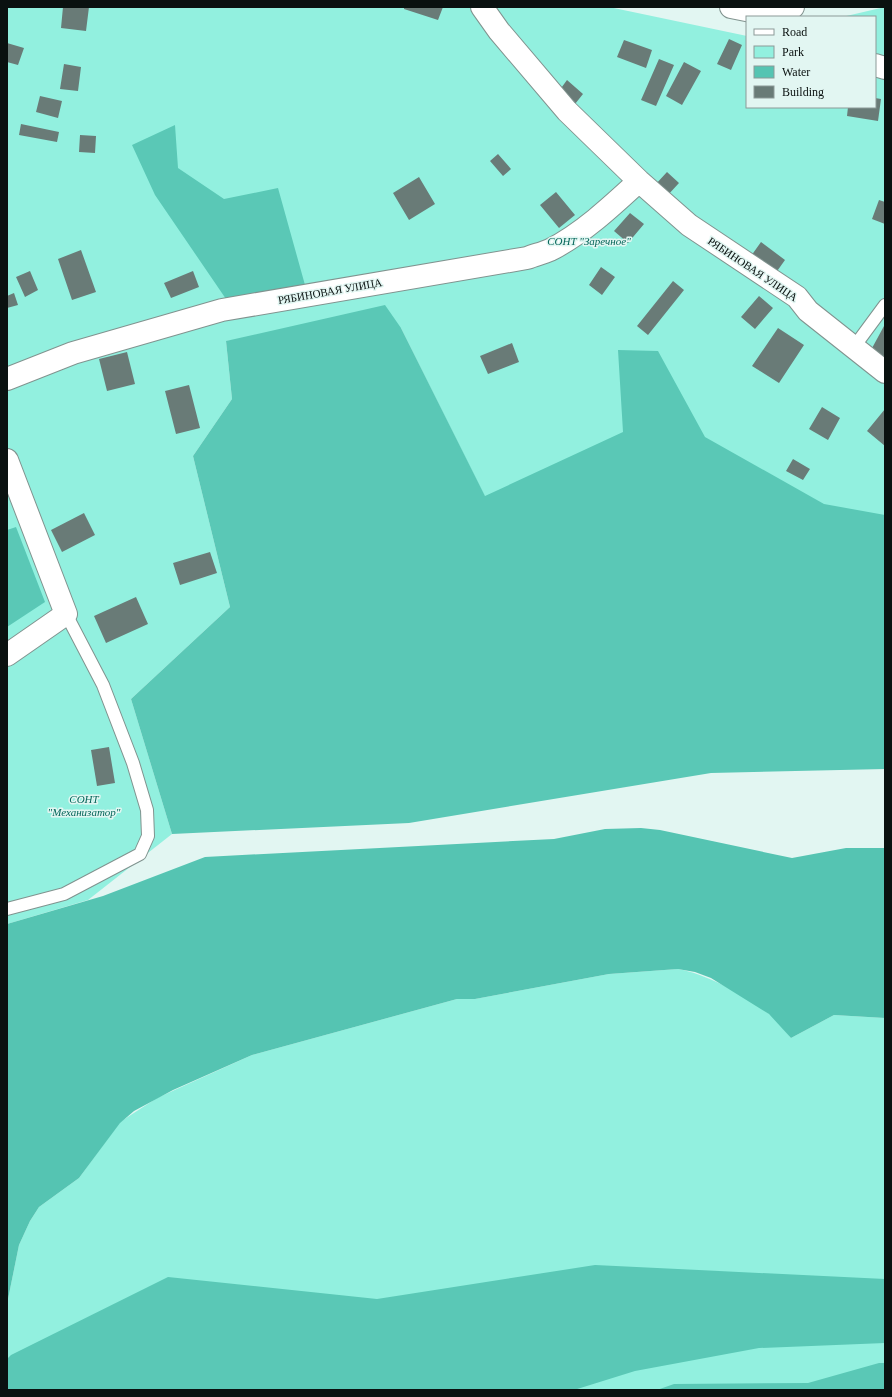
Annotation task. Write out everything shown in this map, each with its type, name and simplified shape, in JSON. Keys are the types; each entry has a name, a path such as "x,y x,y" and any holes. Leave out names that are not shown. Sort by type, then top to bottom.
{"street":[{"name":"РЯБИНОВАЯ УЛИЦА","path":"482,7 499,31 567,111 639,181 689,225 797,297 808,311 885,372"},
{"path":"731,7 769,16 793,7"},
{"name":"РЯБИНОВАЯ УЛИЦА","path":"7,379 73,353 222,310 527,258 550,250 569,238 606,210 639,181"},
{"path":"7,460 66,614 7,655"}],"lane":[{"path":"854,347 885,305"},
{"path":"7,909 64,894 140,854 148,836 147,810 133,763 103,685 66,614"}],"green space":[{"name":"СОНТ \"Заречное\"","path":"7,7 609,7 746,36 746,108 876,108 876,16 846,16 885,7 885,548 485,497 401,328 226,341 232,399 193,456 230,607 131,699 172,834 88,900 7,924"},
{"path":"678,969 713,980 748,999 771,1015 791,1038 834,1015 885,1018 885,1390 7,1390 7,1304 19,1245 30,1221 39,1207 79,1178 120,1122 157,1098 252,1055 457,999 475,999 609,974"}],"shaded area":[{"path":"175,125 178,168 224,199 278,188 305,285 226,299 155,195 132,145"},
{"path":"385,305 401,328 485,496 623,432 618,350 658,351 705,437 824,504 885,515 885,769 711,773 409,823 172,834 131,699 230,607 193,456 232,399 226,341"},
{"path":"16,527 45,602 7,627 7,530"},
{"path":"595,1265 885,1279 885,1343 759,1348 635,1371 574,1390 7,1390 7,1359 11,1355 168,1277 377,1299"},
{"path":"879,1363 885,1363 885,1390 657,1390 674,1384 808,1383"}],"water":[{"path":"641,828 660,830 792,858 846,848 885,848 885,1018 834,1015 791,1038 769,1014 711,978 695,972 678,969 609,974 475,999 457,999 252,1055 173,1090 134,1111 120,1123 79,1178 39,1207 30,1221 19,1245 7,1304 7,924 103,896 205,857 554,839 605,829"}],"building":[{"path":"63,7 89,7 86,31 61,28"},
{"path":"404,7 443,7 438,20 404,9"},
{"path":"729,39 742,45 731,70 717,64"},
{"path":"624,40 652,50 646,68 617,57"},
{"path":"7,43 24,48 18,65 7,62"},
{"path":"659,59 674,65 656,106 641,100"},
{"path":"684,62 701,71 682,105 666,96"},
{"path":"64,64 81,67 78,91 60,89"},
{"path":"567,80 583,94 575,104 559,91"},
{"path":"40,96 62,101 58,118 36,112"},
{"path":"876,98 881,99 878,121 847,116 848,108 876,108"},
{"path":"21,124 59,132 57,142 19,135"},
{"path":"80,135 96,136 95,153 79,152"},
{"path":"498,154 511,169 503,176 490,161"},
{"path":"667,172 679,183 667,196 655,185"},
{"path":"419,177 435,204 409,220 393,193"},
{"path":"556,192 575,215 559,228 540,205"},
{"path":"879,200 885,202 885,224 872,219"},
{"path":"630,213 644,224 628,243 614,231"},
{"path":"761,242 785,260 775,274 751,256"},
{"path":"81,250 96,292 72,300 58,259"},
{"path":"601,267 615,277 602,295 589,285"},
{"path":"30,271 38,290 25,297 16,277"},
{"path":"193,271 199,287 171,298 164,283"},
{"path":"673,281 684,290 648,335 637,326"},
{"path":"14,293 18,305 7,308 7,296"},
{"path":"759,296 773,308 755,329 741,317"},
{"path":"884,326 885,327 885,357 871,350"},
{"path":"778,328 804,345 779,383 752,366"},
{"path":"512,343 519,362 488,374 480,356"},
{"path":"127,352 135,384 107,391 99,359"},
{"path":"189,385 200,428 176,434 165,391"},
{"path":"822,407 840,418 828,440 809,429"},
{"path":"885,409 885,446 867,431"},
{"path":"793,459 810,469 803,480 786,471"},
{"path":"84,513 95,535 62,552 51,530"},
{"path":"210,552 217,573 180,585 173,563"},
{"path":"136,597 148,624 106,643 94,616"},
{"path":"109,747 115,783 97,786 91,750"}],"park label":[{"name":"СОНТ \"Механизатор\"","path":"84,805"}]}
